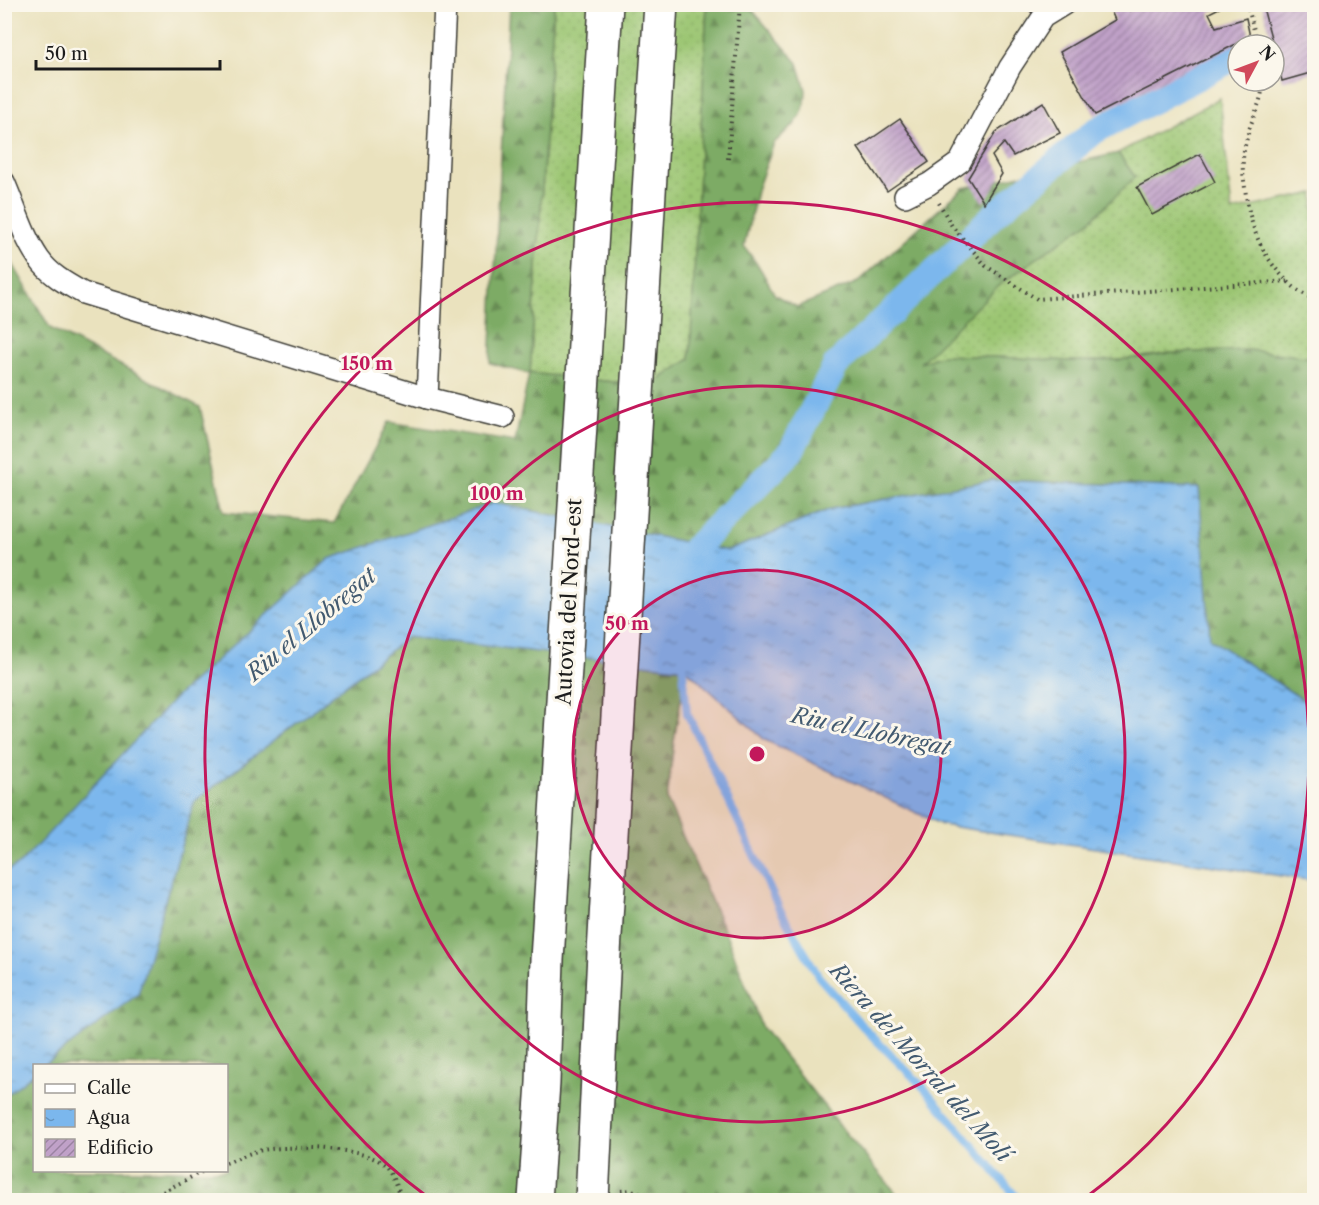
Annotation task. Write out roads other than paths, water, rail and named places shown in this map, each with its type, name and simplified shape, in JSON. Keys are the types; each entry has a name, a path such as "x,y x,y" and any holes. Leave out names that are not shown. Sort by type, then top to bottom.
{"highway":[{"name":"Autovia del Nord-est","path":"535,1200 543,1083 548,948 606,4"},
{"path":"592,1200 604,942 662,4"}],"street":[{"path":"427,398 444,4"},
{"path":"905,196 929,184 960,162 1010,67 1043,16 1064,4"},
{"path":"4,182 22,227 39,259 64,283 83,293 427,398 503,417"}],"water":[{"name":"Riu el Llobregat","path":"993,480 1199,488 1210,639 1314,707 1314,881 942,825 765,740 686,669 408,637 194,802 138,994 45,1064 33,1064 33,1074 5,1096 5,872 20,864 176,697 329,559 494,503 728,551 831,509"}],"waterway":[{"path":"674,569 790,453 836,365 996,213 1095,131 1226,62"},
{"name":"Riera del Morral del Molí","path":"682,659 687,713 779,908 819,977 867,1031 924,1088 1019,1200"}]}
